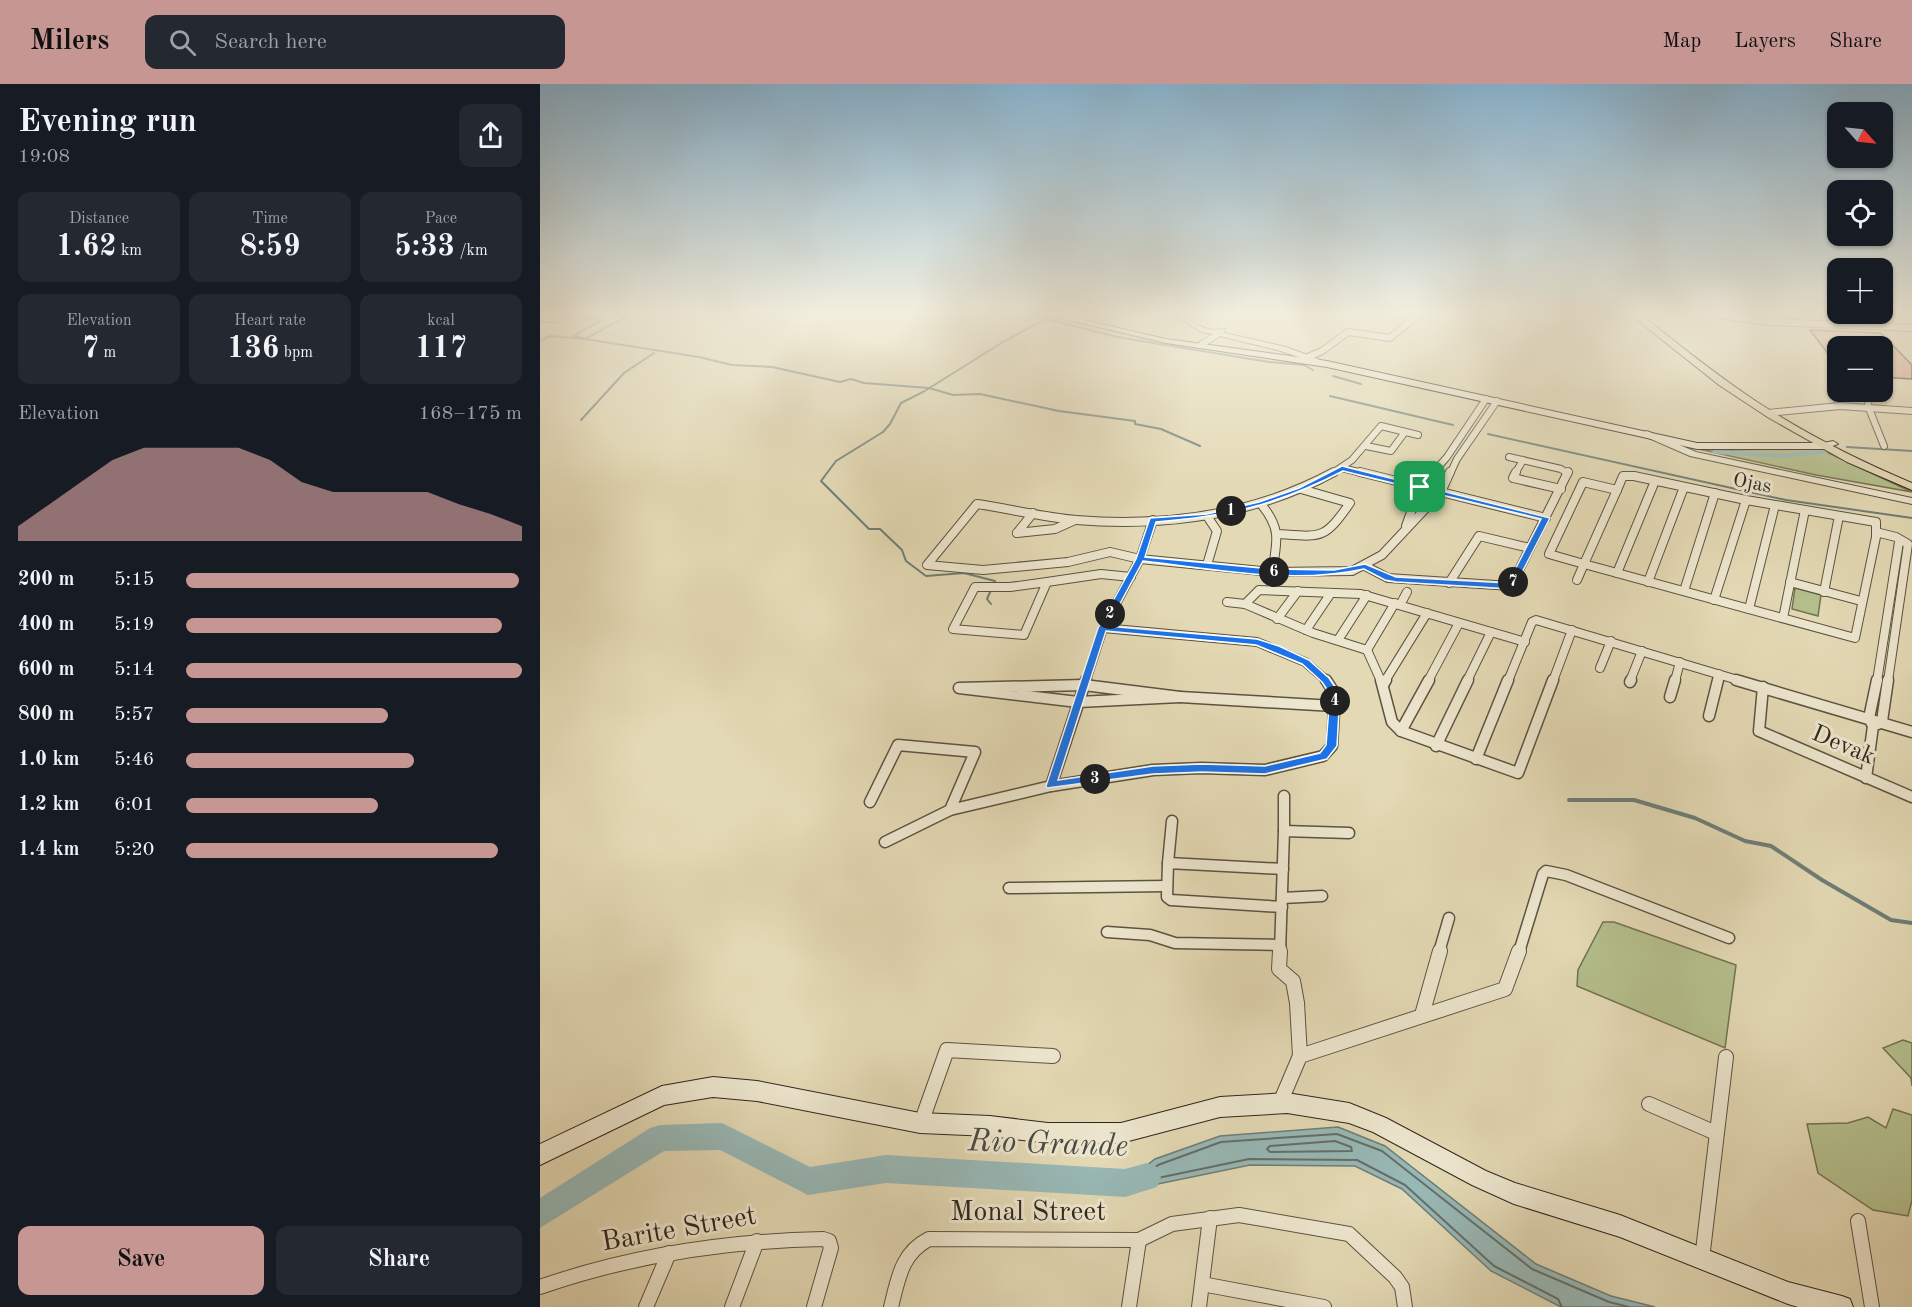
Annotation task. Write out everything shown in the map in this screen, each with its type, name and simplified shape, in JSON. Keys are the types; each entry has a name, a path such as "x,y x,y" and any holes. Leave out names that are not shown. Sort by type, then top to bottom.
{"main road":[{"path":"1364,372 1700,442 1825,444"},
{"path":"1383,372 1706,447 1825,444"},
{"path":"1709,372 1825,444 1912,487"},
{"path":"1719,372 1772,412 1825,444 1912,481"},
{"path":"540,1155 662,1096 713,1087 757,1091 920,1123 990,1126 1047,1133 1121,1133 1220,1107 1280,1103 1349,1113 1380,1125 1479,1178 1514,1193 1620,1226 1788,1293 1842,1307"}],"street":[{"path":"1406,529 1420,487 1447,457 1486,399"},
{"path":"1418,435 1381,426 1366,446 1342,468 1301,489 1261,504 1207,516 1153,520 1075,520 976,504 927,565 983,570 1068,562 1110,552 1140,559 1272,572 1334,573 1365,566 1382,555 1441,492 1457,459 1497,401"},
{"path":"1868,402 1884,446"},
{"path":"1772,412 1820,406 1868,406 1912,411"},
{"path":"1625,427 1668,451 1692,459 1827,489 1870,496 1883,495"},
{"path":"1366,446 1390,451 1406,432"},
{"path":"1646,434 1693,454 1912,501"},
{"path":"1447,457 1457,459"},
{"path":"1365,566 1388,578 1511,586 1569,473 1561,469 1509,457"},
{"path":"1523,460 1513,478 1561,489"},
{"path":"1342,468 1546,518"},
{"name":"Ojas","path":"1617,490 1623,476 1655,481 1746,500 1876,522 1876,534"},
{"path":"1617,573 1655,481"},
{"path":"1577,580 1584,564 1617,490 1583,482 1549,554 1584,564 1617,573 1648,582 1855,638 1876,534 1906,544 1866,778"},
{"path":"1648,582 1684,487"},
{"path":"1278,534 1322,536 1331,531 1350,502 1301,489"},
{"path":"1684,591 1715,493"},
{"path":"1714,600 1746,500"},
{"path":"1261,504 1274,518 1278,534 1272,572"},
{"path":"1749,609 1775,505"},
{"path":"1783,618 1805,510"},
{"path":"1033,513 1017,533 1055,529 1075,520"},
{"path":"1207,516 1217,531 1207,565"},
{"path":"1824,592 1839,516"},
{"path":"1051,786 1103,628 1140,559 1153,520"},
{"path":"1449,583 1479,536 1530,548"},
{"path":"1047,581 1024,635 953,629 975,586 1010,587 1047,581 1101,574 1131,577"},
{"path":"1790,582 1861,601"},
{"path":"1245,604 1259,590 1367,595 1525,642"},
{"path":"1277,619 1298,591"},
{"path":"1367,650 1407,592"},
{"path":"1306,630 1331,593"},
{"path":"1338,640 1367,595"},
{"path":"1227,602 1245,604 1306,630 1367,650 1383,686 1392,722 1401,731 1436,746 1518,773 1572,630"},
{"path":"1383,686 1427,613"},
{"path":"1476,759 1532,622 1536,621 1912,732"},
{"path":"1401,731 1460,623"},
{"path":"885,842 951,810 1051,786 1153,770 1202,768 1265,770 1323,756 1332,746 1335,694 1326,680 1305,662 1257,642 1103,628"},
{"path":"1436,746 1491,632"},
{"path":"1600,668 1611,642"},
{"path":"1630,682 1642,651"},
{"path":"1670,697 1680,662"},
{"path":"1709,716 1719,674"},
{"path":"1180,698 1078,702 959,688 1084,685 1180,698 1335,706"},
{"name":"Devak","path":"1763,687 1759,731 1912,797"},
{"path":"870,802 898,745 975,752 951,810"},
{"path":"1280,1103 1300,1056 1297,1003 1293,981 1279,969 1284,796"},
{"path":"1172,821 1167,886 1167,897 1171,900 1282,902 1322,896"},
{"path":"1284,831 1349,833"},
{"path":"1168,863 1283,870"},
{"path":"1300,1056 1505,989 1509,983 1543,874 1546,871 1566,875 1728,938"},
{"path":"1009,888 1167,886"},
{"path":"1422,1016 1449,918"},
{"path":"1107,932 1150,934 1175,943 1280,945"},
{"path":"920,1123 947,1050 1053,1056"},
{"path":"1702,1259 1725,1057"},
{"path":"1649,1104 1716,1133"},
{"path":"1129,1307 1139,1239 1172,1224 1239,1215 1349,1234 1395,1277 1402,1287 1405,1307"},
{"path":"1199,1307 1210,1218"},
{"path":"1858,1221 1872,1307"},
{"name":"Monal Street","path":"891,1307 902,1265 917,1243 942,1238 1139,1239"},
{"name":"Barite Street","path":"540,1287 567,1277 669,1253 757,1241 823,1239 829,1241 831,1248 814,1307"},
{"path":"732,1307 757,1241"},
{"path":"646,1307 669,1253"},
{"path":"1202,1284 1324,1307"}],"green space":[{"path":"1689,447 1711,450 1820,449 1912,492 1816,475"},
{"path":"1795,588 1821,595 1818,616 1792,609"},
{"path":"1603,922 1614,922 1736,965 1725,1048 1577,986 1578,970"},
{"path":"1903,1040 1912,1043 1912,1086 1911,1078 1883,1048"},
{"path":"1893,1109 1912,1115 1912,1200 1908,1216 1873,1210 1818,1173 1807,1124 1848,1123 1868,1117 1886,1128"}],"water":[{"path":"1338,1127 1385,1146 1536,1264 1611,1296 1655,1307 1561,1307 1491,1271 1402,1189 1355,1166 1250,1165 1153,1185 1125,1183 1155,1159 1220,1136"}],"building":[{"path":"1893,372 1912,372 1912,379 1893,378"}],"waterway":[{"path":"581,420 625,372"},
{"path":"795,372 840,382 851,379 864,383 929,388"},
{"path":"929,388 955,372"},
{"path":"1333,376 1361,384"},
{"path":"929,388 953,395 980,394 1059,411 1135,421 1135,424 1161,429 1200,446"},
{"path":"929,388 901,403 883,432 836,461 821,481 869,529 880,529 902,550 906,561 926,576 964,573 995,581 987,599 991,604"},
{"path":"1330,396 1453,425"},
{"path":"1488,434 1786,500 1912,518"},
{"path":"1847,447 1912,451"},
{"path":"1715,452 1785,456 1824,451"},
{"path":"1569,800 1634,800 1695,818 1745,841 1771,846 1822,880 1891,920 1912,923"},
{"name":"Rio Grande","path":"540,1214 660,1138 722,1136 808,1181 886,1169 1125,1183 1147,1177"}],"route":[{"path":"1420,487 1342,468 1301,489 1261,504 1207,516 1153,520 1140,559 1103,628 1051,786 1153,770 1202,768 1265,770 1323,756 1332,746 1335,694 1326,680 1305,662 1257,642 1103,628 1131,577 1140,559 1272,572 1334,573 1352,571 1365,566 1388,578 1511,586 1546,518 1420,487"}]}
